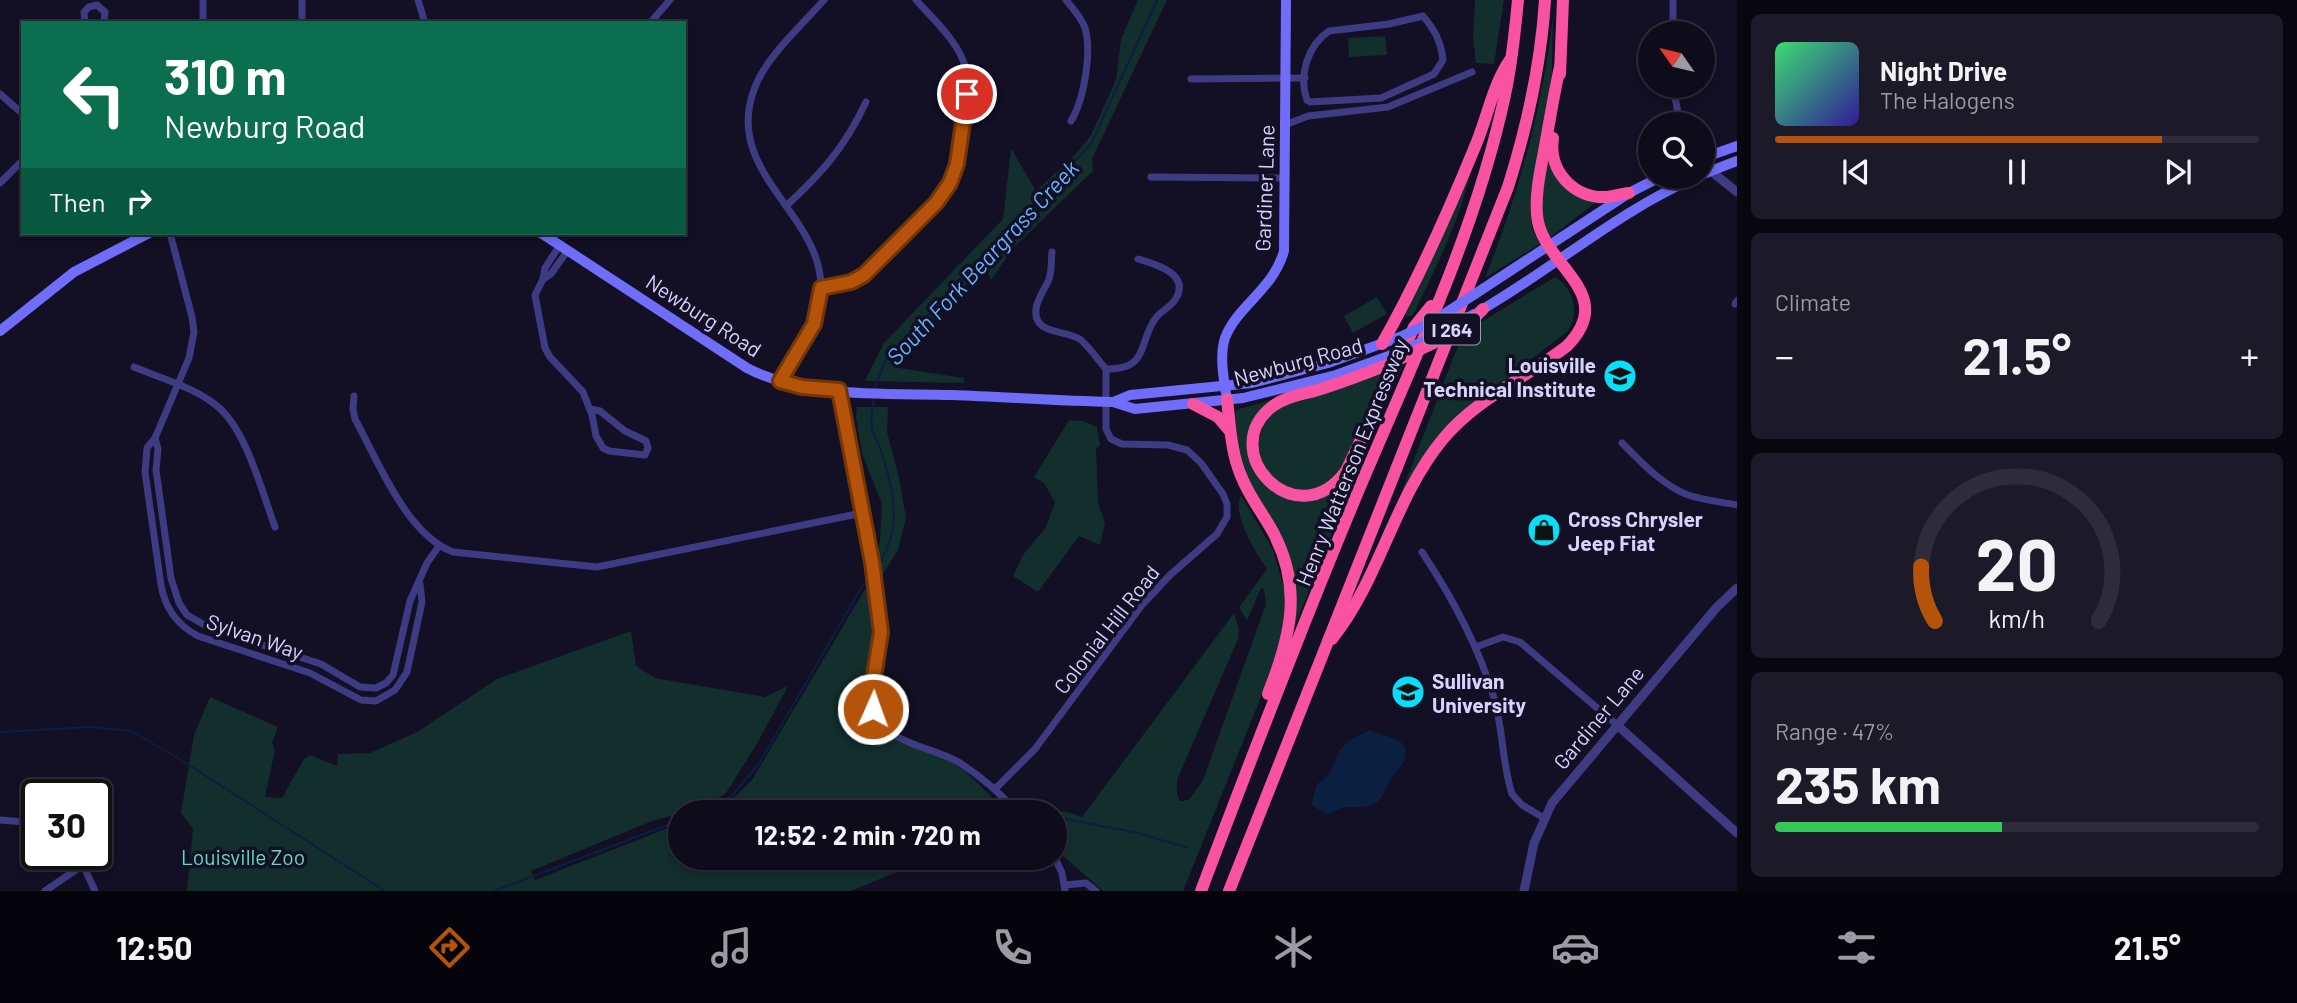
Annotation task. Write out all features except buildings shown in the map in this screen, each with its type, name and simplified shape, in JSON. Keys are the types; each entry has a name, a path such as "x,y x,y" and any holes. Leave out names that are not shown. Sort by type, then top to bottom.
{"highway":[{"name":"Henry Watterson Expressway","path":"1200,891 1475,204 1490,155 1512,57 1518,0"},
{"name":"Henry Watterson Expressway","path":"1229,891 1508,187 1520,146 1539,54 1545,0"},
{"path":"1563,0 1561,83 1552,145 1559,171 1574,188 1587,194 1607,197 1629,194"},
{"path":"1382,344 1438,232 1475,149 1499,76 1512,57"},
{"path":"1324,649 1349,618 1414,482 1443,439 1469,411 1564,349 1577,335 1584,316 1582,293 1549,247 1538,220 1537,200 1560,66"},
{"path":"1440,295 1414,327 1376,411 1341,479 1323,492 1305,496 1281,490 1266,479 1257,464 1253,448 1256,430 1268,411 1287,398 1321,389 1393,358 1463,329 1483,309"},
{"path":"1227,400 1230,431 1241,478 1273,532 1283,555 1291,594 1287,643 1257,722 1258,742"},
{"path":"1193,404 1218,417 1230,431"}],"main road":[{"name":"Gardiner Lane","path":"1227,400 1223,355 1226,337 1270,281 1281,263 1285,243 1286,0"},
{"path":"1715,154 1737,146"},
{"path":"1715,167 1737,161"},
{"name":"Newburg Road","path":"1109,402 1130,395 1252,383 1279,377 1400,337 1430,323 1638,189"},
{"path":"1483,309 1651,199 1672,189"},
{"path":"0,331 74,272 145,235"},
{"name":"Newburg Road","path":"544,235 747,368 802,387 1109,402 1135,409 1270,393 1393,358"}],"street":[{"path":"203,0 204,21"},
{"path":"302,0 302,21"},
{"path":"418,0 424,21"},
{"path":"652,21 670,0"},
{"path":"780,381 811,331 821,288 813,247 761,172 752,153 748,135 749,105 765,68 824,0"},
{"path":"821,288 851,282 871,270 936,203 954,176 966,106 967,76 961,55 951,40 916,0"},
{"path":"1066,0 1080,17 1087,40 1080,105 1071,121"},
{"path":"1673,0 1673,21"},
{"path":"85,21 84,12 89,6 97,5 105,12 104,21"},
{"path":"1423,16 1434,29 1441,47 1443,60 1434,74 1381,98 1310,103 1305,97 1305,78 1310,53 1329,31 1389,24 1423,16"},
{"path":"1285,125 1308,117 1388,107 1472,72"},
{"path":"1191,79 1305,78"},
{"path":"0,94 21,112"},
{"path":"0,101 10,103"},
{"path":"786,206 841,148 852,133 866,102"},
{"path":"0,183 21,162"},
{"path":"1151,177 1285,178"},
{"path":"1715,177 1737,192"},
{"name":"Sylvan Way","path":"171,235 194,324 192,346 155,438 147,448 145,472 163,597 169,611 198,636 310,673 362,700 376,701 389,695 400,685 407,671 422,602 420,584"},
{"path":"564,248 545,268 537,289 535,301 545,348 583,392 596,436 603,448 641,456 647,453 646,442 625,431 600,411 590,410"},
{"path":"1052,252 1050,276 1036,309 1038,321 1046,329 1079,339 1106,369 1109,402"},
{"path":"1106,369 1113,370 1132,363 1139,357 1153,321 1178,294 1178,283 1172,273 1138,259"},
{"path":"134,366 211,401 235,426 275,527"},
{"path":"839,390 872,562 881,632 871,696 873,709 878,720 893,734 949,757 996,788 1006,800"},
{"path":"354,396 355,419 408,516 439,546 453,552 597,566 862,513"},
{"name":"Colonial Hill Road","path":"996,788 1035,749 1142,605 1178,567 1217,534 1227,517 1227,504 1223,494 1201,463 1187,450 1168,445 1122,444 1111,439 1106,429 1109,402"},
{"name":"Sylvan Way","path":"155,438 158,449 156,470 173,590 187,615 201,625 321,664 360,687 376,688 386,683 393,675 411,601 427,563 439,546"},
{"path":"1622,443 1668,484 1681,492 1737,505"},
{"path":"147,486 159,485"},
{"path":"1422,552 1446,588 1475,647 1494,698 1512,794 1517,802 1544,818"},
{"name":"Gardiner Lane","path":"1524,891 1530,857 1544,818 1561,792 1717,607 1737,588"},
{"path":"1475,647 1503,637 1520,642 1737,833"},
{"path":"345,692 351,682"},
{"path":"0,820 21,822"},
{"path":"46,891 76,870"},
{"path":"85,870 95,891"},
{"path":"1059,870 1065,888 1083,883 1096,891"}],"green space":[{"path":"1138,0 1167,0 1092,159 1093,171 1014,247 991,280 987,271 977,272 898,362 899,368 964,378 964,383 865,381 884,343 1003,219 1011,148 1036,191 1076,154 1091,135 1116,80 1121,39"},
{"path":"1475,0 1504,0 1494,64 1476,63 1473,37"},
{"path":"1553,15 1552,72 1530,210 1532,228 1540,244 1485,278 1509,214 1528,149 1543,83"},
{"path":"1385,36 1387,55 1349,57 1348,38"},
{"path":"1548,161 1598,201 1549,238 1540,207"},
{"path":"1472,166 1447,242 1413,315 1407,317 1405,313"},
{"path":"1555,277 1567,288 1573,301 1574,316 1568,331 1473,404 1391,519 1463,333"},
{"path":"1377,297 1387,314 1353,333 1344,316"},
{"path":"1386,371 1343,468 1331,482 1307,491 1286,487 1264,469 1258,446 1263,424 1282,405"},
{"path":"1275,399 1253,428 1270,488 1329,493 1348,476 1366,439 1368,440 1295,626 1295,598 1239,452 1235,415 1236,410"},
{"path":"857,407 888,407 887,432 906,518 898,550 879,580 876,558 882,504 862,454"},
{"path":"1069,420 1083,421 1097,427 1100,445 1096,449 1098,503 1105,523 1100,545 1079,536 1038,592 1013,576 1023,555 1046,527 1055,502 1044,483 1034,477"},
{"path":"1241,495 1273,550 1285,591 1284,626 1269,677 1183,891 1103,891 1067,860 1067,812 1082,817 1234,613 1239,630 1238,639 1177,780 1180,801 1189,800 1203,780 1266,604 1264,589 1261,588 1247,621 1239,607 1267,569 1251,544 1242,523 1239,503"},
{"path":"868,584 875,644 867,700 877,726 896,741 954,763 995,800 732,800 752,780"},
{"name":"Louisville Zoo","path":"631,631 636,666 655,678 765,697 788,686 758,742 726,793 715,800 668,800 668,817 531,871 535,880 668,828 668,870 901,870 851,891 187,891 193,829 181,813 194,735 210,697 278,727 272,743 275,750 265,797 282,798 304,759 310,755 337,766 338,754 370,753 417,732 497,679"}],"water":[{"path":"1370,730 1400,741 1405,747 1405,760 1388,782 1382,797 1377,803 1365,807 1344,807 1327,815 1311,805 1317,784 1329,775 1340,749"}],"waterway":[{"name":"South Fork Beargrass Creek","path":"875,391 886,360 1091,144 1157,0"},
{"name":"South Fork Beargrass Creek","path":"874,396 872,429 889,478 894,510 890,541 874,571"},
{"name":"South Fork Beargrass Creek","path":"726,800 732,796 760,762 860,590 871,576"},
{"name":"South Fork Beargrass Creek","path":"0,732 92,727 131,731 178,758 385,891"},
{"path":"1067,819 1138,833 1188,848"},
{"name":"South Fork Beargrass Creek","path":"494,891 668,825"}],"place":[{"name":"Louisville Technical Institute","path":"1620,376"},
{"name":"Cross Chrysler Jeep Fiat","path":"1544,530"},
{"name":"Sullivan University","path":"1408,692"}],"route":[{"path":"873,709 871,696 881,632 872,562 839,390 802,387 780,381 814,324 821,288 851,282 864,275 946,190 957,164 967,94"}]}
